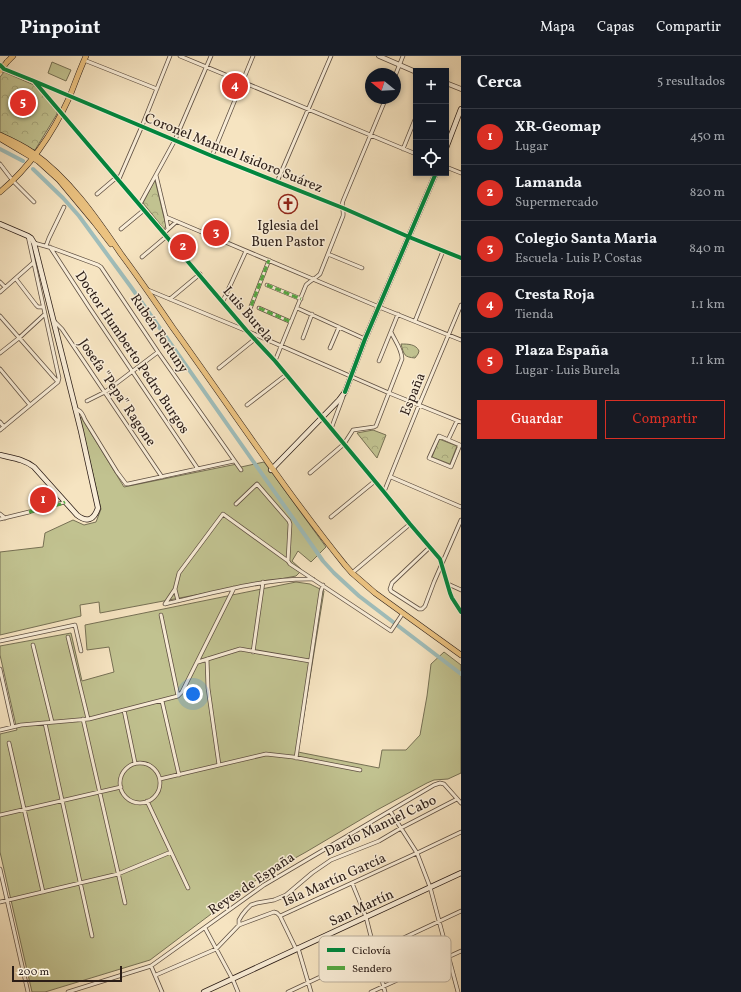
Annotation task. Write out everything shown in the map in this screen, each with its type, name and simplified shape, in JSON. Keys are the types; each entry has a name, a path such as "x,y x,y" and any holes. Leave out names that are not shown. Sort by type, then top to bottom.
{"main road":[{"path":"2,70 13,56"},
{"path":"0,192 13,181 34,156 70,96 85,58"},
{"path":"449,140 461,109"},
{"path":"0,137 14,142 62,178 98,220 320,538 350,573 367,588 461,658"},
{"path":"34,156 60,180 94,222 202,374 317,530 352,573 402,614 461,655"},
{"path":"272,469 345,392 365,339 435,176"},
{"path":"0,224 28,236 34,243 76,409 98,508 94,517 86,520 81,519 40,473 28,462 0,455"},
{"name":"San Martín","path":"325,936 461,873"},
{"name":"San Martín","path":"204,992 319,939"}],"street":[{"path":"97,194 118,178 142,126 170,56"},
{"path":"180,56 413,153"},
{"path":"140,204 175,140 211,56"},
{"path":"212,156 253,56"},
{"path":"277,182 331,56"},
{"path":"379,56 413,71"},
{"path":"399,68 403,56"},
{"path":"85,58 157,89"},
{"name":"Coronel Manuel Isidoro Suárez","path":"0,66 2,70 34,81 461,258"},
{"name":"Luis Burela","path":"34,81 247,331 275,361 440,559 452,598 461,612"},
{"path":"449,85 461,89"},
{"path":"275,361 306,285 320,274 343,216 343,201 383,104"},
{"path":"403,149 413,124"},
{"path":"0,164 13,181 34,202"},
{"path":"449,168 461,173"},
{"path":"156,175 168,229"},
{"path":"46,246 64,207"},
{"path":"121,229 144,210"},
{"path":"166,217 461,340"},
{"path":"164,233 176,222"},
{"path":"0,430 58,382 59,378 28,236"},
{"path":"142,257 167,236"},
{"name":"Rubén Fortuny","path":"34,243 50,247 101,267 158,352 241,470"},
{"name":"Doctor Humberto Pedro Burgos","path":"50,247 198,469"},
{"path":"223,301 246,251"},
{"path":"415,321 443,251"},
{"path":"328,254 362,268"},
{"path":"248,314 269,260"},
{"path":"0,292 33,263"},
{"path":"170,299 200,274"},
{"path":"16,279 36,305 38,307 43,307"},
{"path":"0,282 5,287"},
{"path":"267,286 301,299"},
{"path":"146,289 282,345 389,393 459,422 448,440"},
{"name":"España","path":"384,492 461,305"},
{"path":"259,308 291,322"},
{"path":"297,308 365,339"},
{"path":"0,353 45,314"},
{"path":"303,338 312,314"},
{"path":"379,361 398,314"},
{"path":"0,316 58,382"},
{"name":"Josefa \"Pepa\" Ragone","path":"54,321 62,329 162,477"},
{"path":"330,348 339,327"},
{"path":"310,473 344,444 353,430 376,426 402,359 400,349 391,332"},
{"path":"219,368 255,339"},
{"path":"87,402 104,392 158,352"},
{"path":"0,369 30,405"},
{"path":"247,405 286,375"},
{"path":"331,429 345,392"},
{"path":"76,409 82,414 117,472 126,484 234,461"},
{"path":"0,422 4,427"},
{"path":"439,436 448,440 460,445 451,467 429,458 439,436"},
{"path":"390,477 461,507"},
{"path":"330,517 375,481"},
{"path":"236,504 257,484 289,521 288,561"},
{"path":"0,519 65,502"},
{"path":"0,514 6,518"},
{"path":"313,579 296,578 263,582 165,604 175,589 179,573 223,514 288,561 290,564 323,585 391,631 402,614"},
{"path":"430,547 392,583 390,588 391,591 419,609 422,609 424,606 461,520"},
{"path":"352,573 410,524"},
{"path":"253,652 263,582"},
{"path":"448,584 461,590"},
{"path":"296,758 323,585"},
{"path":"0,730 52,722 88,719 178,696 182,692 198,662 234,588"},
{"path":"175,589 178,601"},
{"path":"161,615 178,696"},
{"path":"0,641 75,625 81,651"},
{"path":"68,637 88,719"},
{"path":"33,645 52,722"},
{"path":"198,662 240,650 310,661"},
{"path":"207,659 208,688 219,765"},
{"path":"0,669 14,727"},
{"path":"162,701 179,775"},
{"path":"124,710 135,763"},
{"path":"83,719 125,903"},
{"path":"45,723 92,936"},
{"path":"9,743 43,892"},
{"path":"160,779 266,754 360,770"},
{"path":"139,762 152,766 157,771 160,779 159,790 156,795 151,800 139,803 127,798 123,793 120,780 122,773 127,768 139,762"},
{"name":"Reyes de España","path":"68,992 152,966 264,885 434,785 440,783 444,784 457,799"},
{"path":"0,815 121,787"},
{"path":"457,799 461,803"},
{"name":"Dardo Manuel Cabo","path":"239,925 239,920 242,915 257,902 274,900 286,895 312,873 331,860 379,841 457,799"},
{"path":"147,801 188,888"},
{"path":"390,811 417,853 430,887 443,936"},
{"name":"Isla Martín García","path":"156,975 216,950 239,925 274,912 280,916 461,832"},
{"path":"0,902 118,874 171,852"},
{"path":"0,869 28,992"},
{"path":"352,883 366,917 371,936"},
{"path":"407,936 461,911"},
{"path":"280,916 297,949 312,992"},
{"path":"205,928 238,992"},
{"path":"451,956 461,951"},
{"path":"451,965 458,992"},
{"path":"152,966 162,992"},
{"path":"288,992 319,977"},
{"path":"383,982 385,992"},
{"path":"371,992 393,982"}],"green space":[{"path":"52,62 71,70 66,81 48,73"},
{"path":"4,72 34,85 57,111 57,114 35,150 0,132 0,77"},
{"path":"155,180 166,226 164,229 143,203"},
{"path":"401,344 412,345 418,349 418,354 415,358 405,355"},
{"path":"81,417 124,487 237,464 241,467 264,462 326,547 311,562 298,551 292,561 302,570 296,576 100,613 99,602 80,605 81,616 0,635 0,552 43,547 45,533 73,520 84,525 96,522 101,509 80,419"},
{"path":"373,430 386,435 377,458 357,433"},
{"path":"439,439 457,446 450,464 432,457"},
{"path":"296,582 310,584 324,591 298,752 379,768 382,750 406,750 420,735 431,664 444,652 461,665 461,773 448,779 434,780 427,783 259,878 150,960 45,992 32,992 0,852 0,734 17,730 0,655 0,646 71,633 82,681 114,672 109,647 87,650 85,625"}],"waterway":[{"path":"0,149 23,161"},
{"path":"33,169 79,216 131,287 323,561 359,596 461,674"}],"marked path":[{"path":"248,314 269,260"},
{"path":"267,285 301,299"},
{"path":"259,308 291,322"},
{"path":"29,512 65,502"}],"cycle path":[{"path":"0,65 4,69 461,258"},
{"path":"34,81 247,331 275,361 440,559 450,593 461,612"},
{"path":"345,392 365,339 435,176"}],"place":[{"name":"Cresta Roja","path":"235,86"},
{"name":"Plaza España","path":"23,103"},
{"name":"Iglesia del Buen Pastor","path":"288,204"},
{"name":"Colegio Santa Maria","path":"216,233"},
{"name":"Lamanda","path":"183,247"},
{"name":"XR-Geomap","path":"43,500"}]}
